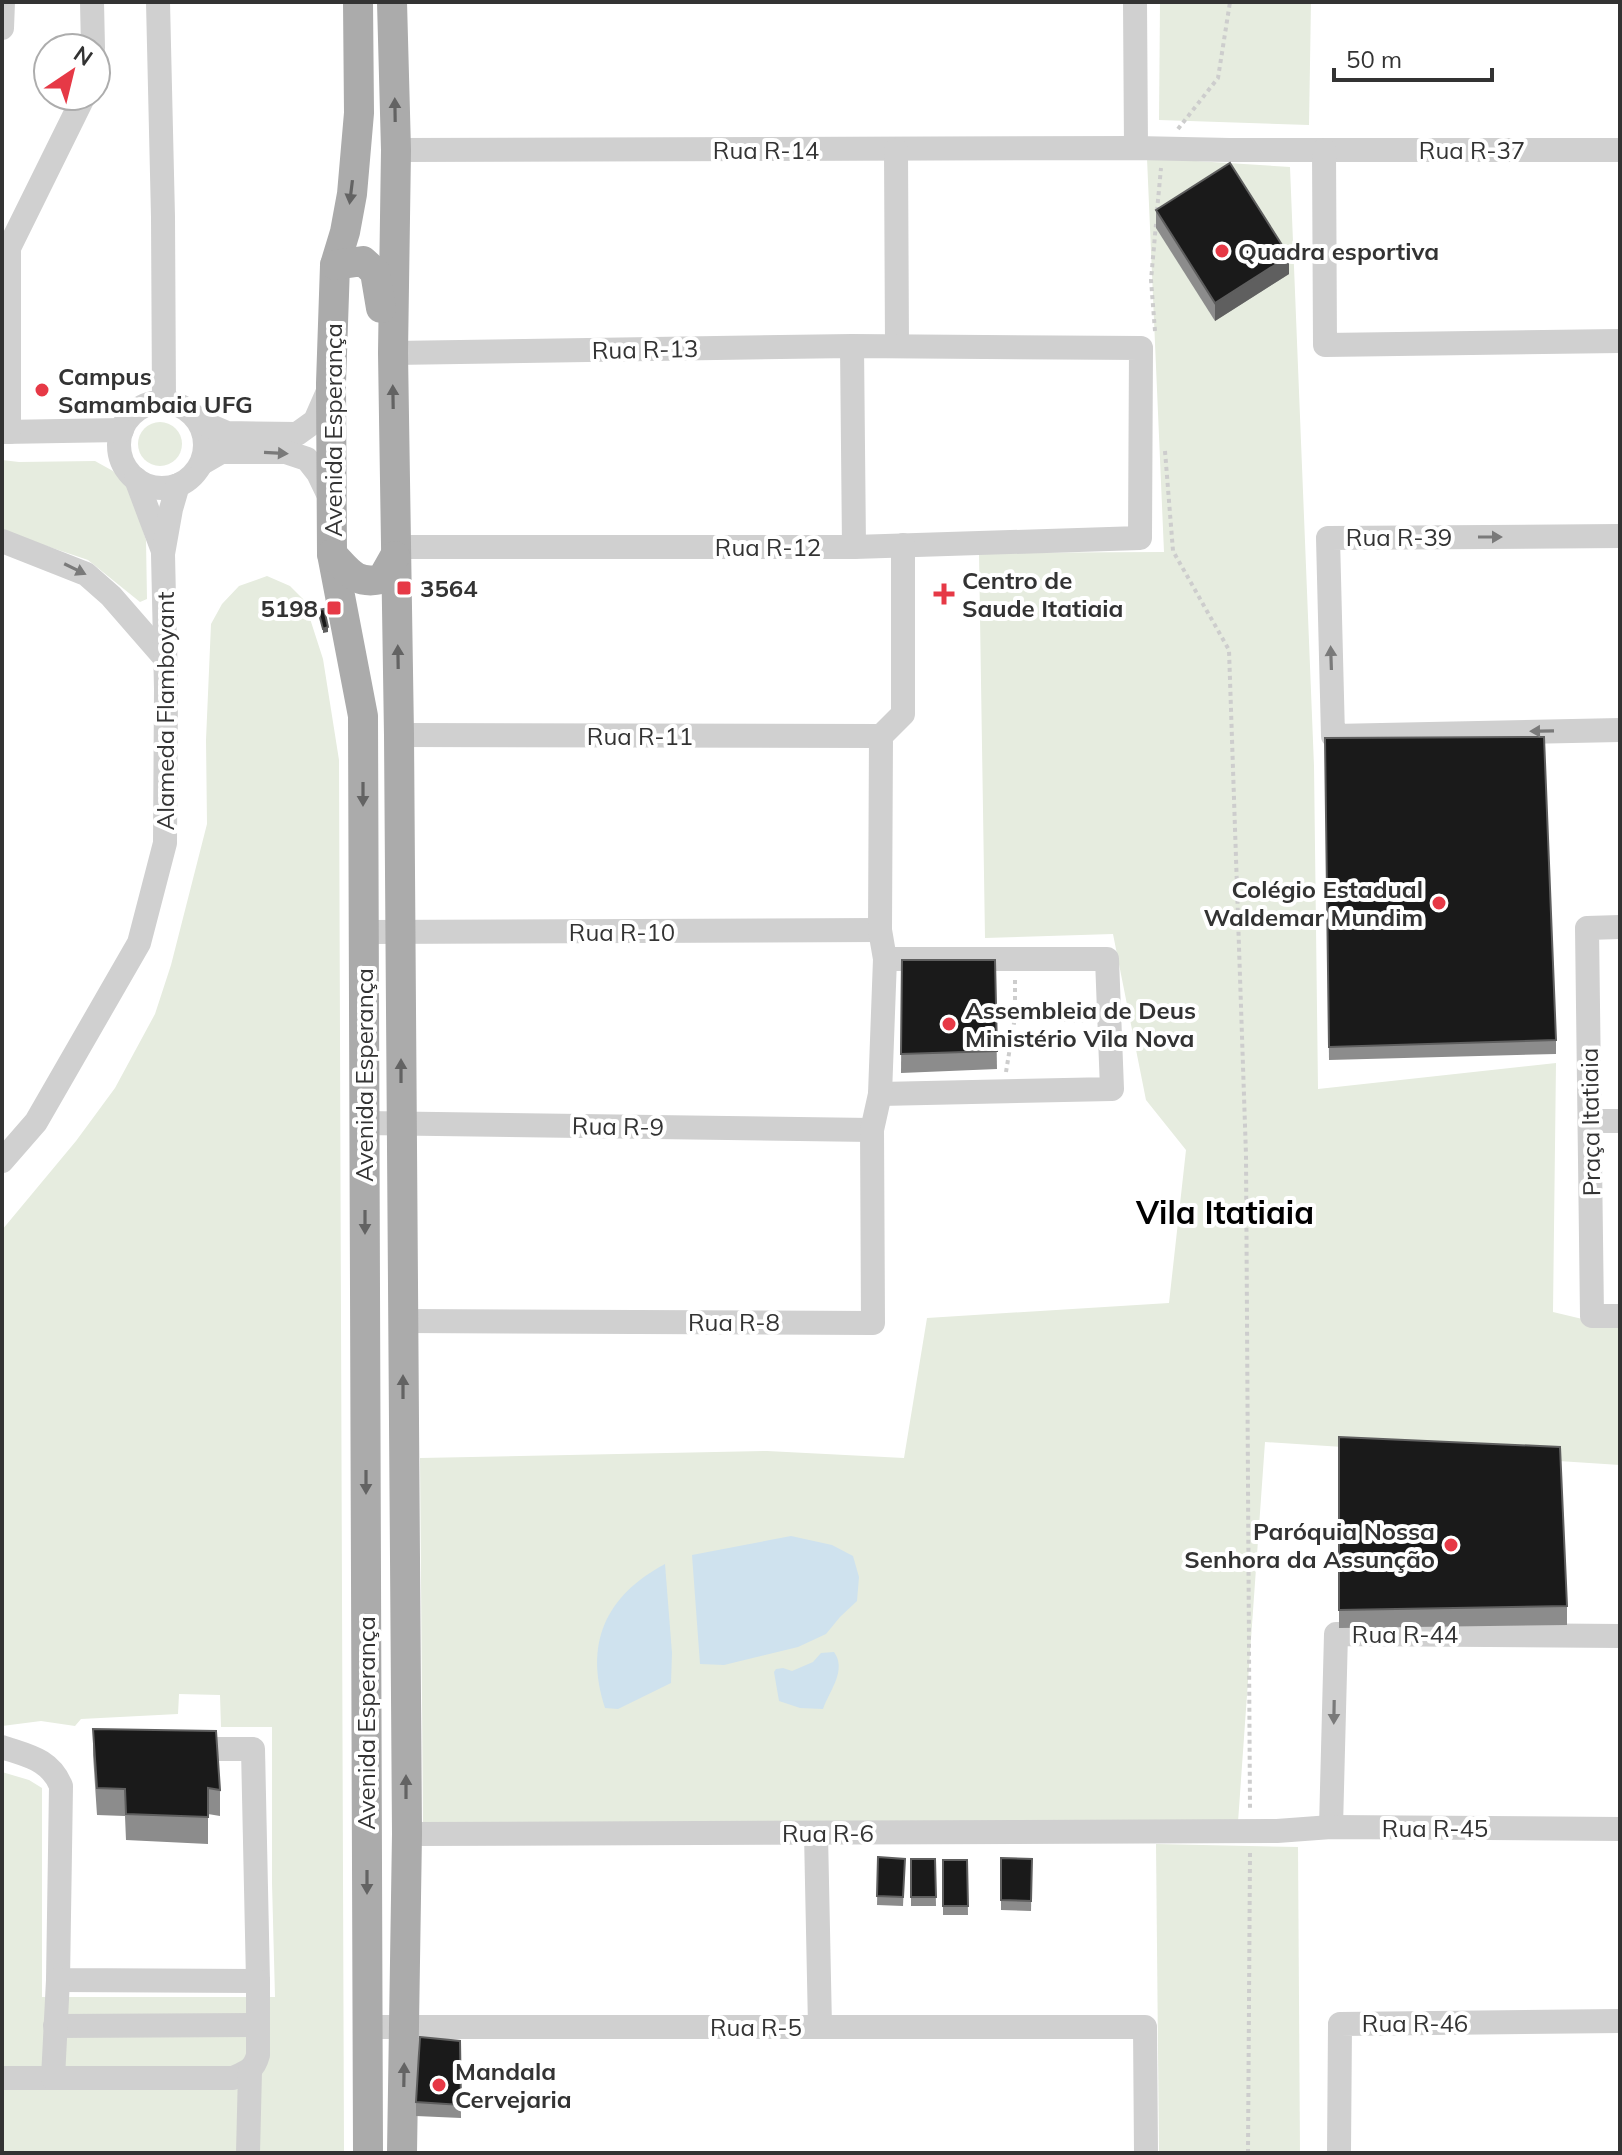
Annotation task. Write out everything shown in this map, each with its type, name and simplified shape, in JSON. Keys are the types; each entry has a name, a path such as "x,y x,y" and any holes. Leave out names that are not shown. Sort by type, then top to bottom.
{"main road":[{"name":"Avenida Esperança","path":"358,2 359,113 350,207 335,265 331,383 332,554 363,716 368,2153"},
{"name":"Avenida Esperança","path":"392,2 396,150 393,353 401,933 407,1834 402,2153"},
{"path":"335,265 363,261 375,272 393,353"},
{"path":"332,554 353,577 367,582 382,579 396,552"}],"street":[{"path":"2,28 3,2"},
{"path":"92,2 93,32"},
{"path":"158,2 164,401"},
{"path":"1135,2 1136,148"},
{"path":"76,112 9,248 6,432 122,430"},
{"name":"Rua R-14","path":"396,150 1230,150"},
{"path":"896,150 897,346"},
{"name":"Rua R-37","path":"1230,150 1620,150"},
{"path":"1324,150 1325,345 1620,341"},
{"path":"852,346 854,547"},
{"name":"Rua R-13","path":"393,353 852,346 1141,348 1140,538"},
{"path":"331,383 315,421 297,434 227,433 199,421 184,407 164,401 140,407 130,415 122,430 119,448 121,459 136,479 160,488 178,485 194,474 202,463 221,452 286,452 307,459 318,473 334,508"},
{"path":"199,421 206,442 202,463"},
{"name":"Alameda Flamboyant","path":"136,479 163,554"},
{"name":"Alameda Flamboyant","path":"2,1161 36,1122 139,943 165,843 163,554 178,485"},
{"name":"Rua R-39","path":"1620,536 1328,538 1333,736 1620,730"},
{"name":"Rua R-12","path":"396,552 854,547 1140,538"},
{"path":"2,541 86,574 111,596 165,658"},
{"path":"872,1130 880,1094 885,959 880,930 881,736 903,714 903,545"},
{"path":"111,596 147,616 155,616 165,610"},
{"name":"Rua R-11","path":"399,735 881,736"},
{"name":"Praça Itatiaia","path":"1620,927 1587,928 1592,1316 1620,1316"},
{"name":"Rua R-10","path":"364,932 880,930"},
{"path":"880,1094 1112,1089 1107,959 885,959"},
{"path":"1590,1121 1620,1121"},
{"name":"Rua R-9","path":"364,1123 872,1130"},
{"name":"Rua R-8","path":"403,1321 873,1323 872,1130"},
{"name":"Rua R-44","path":"1331,1827 1336,1634 1620,1636"},
{"path":"2,2078 233,2078 255,2066 258,2055 258,1981 253,1749 158,1749"},
{"path":"7,1752 33,1756 57,1775 61,1786 53,2078"},
{"name":"Rua R-45","path":"1250,1831 1331,1827 1620,1829"},
{"name":"Rua R-6","path":"407,1834 1250,1831"},
{"path":"816,1834 820,2027"},
{"path":"58,1980 258,1981"},
{"name":"Rua R-46","path":"1339,2153 1340,2024 1620,2021"},
{"path":"55,2026 257,2025"},
{"name":"Rua R-5","path":"368,2027 1145,2027 1146,2153"},
{"path":"248,2153 250,2071"}],"path":[{"path":"1156,344 1151,280 1163,149 1218,78 1230,2"},
{"path":"1164,440 1173,551 1229,650 1246,1155 1250,1831 1248,2153"},
{"path":"1003,1092 1015,1017 1015,959"},
{"path":"1015,1017 1109,1022"}],"shaded area":[{"path":"1160,2 1311,2 1309,125 1159,120"},
{"path":"1147,158 1290,167 1314,766 1318,1089 1556,1063 1553,1312 1620,1328 1620,1465 1265,1442 1238,1822 423,1822 420,1458 767,1451 904,1458 927,1318 1169,1303 1186,1150 1146,1100 1113,934 985,938 979,553 1164,552"},
{"path":"160,422 175,429 182,444 175,459 160,466 145,459 138,444 145,429"},
{"path":"2,460 95,461 113,471 129,488 146,540 147,599 140,602 88,560 2,531"},
{"path":"267,576 290,586 304,600 323,659 339,760 344,2153 2,2153 2,1772 29,1780 42,1788 42,1997 275,1997 272,1727 221,1727 220,1695 179,1694 178,1714 81,1719 75,1726 41,1721 2,1726 2,1230 76,1141 115,1088 155,1014 171,965 207,824 206,740 211,624 222,604 239,586"},
{"path":"1156,1844 1298,1847 1300,2153 1159,2153"}],"water":[{"path":"791,1536 832,1545 853,1556 859,1577 857,1601 826,1634 798,1647 724,1665 700,1664 692,1555"},
{"path":"665,1564 672,1653 671,1683 618,1709 605,1708 597,1663 605,1624 627,1591"},
{"path":"834,1652 838,1659 838,1673 823,1709 800,1708 779,1701 776,1669 792,1671 813,1662 821,1653"}],"building":[{"name":"Quadra esportiva","path":"1230,163 1289,256 1215,303 1156,210"},
{"path":"324,609 328,627 323,629 318,610"},
{"name":"Colégio Estadual Waldemar Mundim","path":"1544,737 1556,1040 1329,1047 1325,738"},
{"name":"Assembleia de Deus Ministério Vila Nova","path":"902,960 995,960 997,1051 901,1054"},
{"name":"Paróquia Nossa Senhora da Assunção","path":"1339,1437 1560,1447 1567,1606 1339,1610"},
{"path":"93,1729 216,1731 220,1790 208,1788 208,1817 126,1814 125,1789 97,1788"},
{"path":"878,1857 905,1859 903,1897 877,1896"},
{"path":"1001,1858 1032,1859 1031,1901 1001,1900"},
{"path":"911,1859 935,1859 936,1897 911,1897"},
{"path":"943,1860 967,1860 968,1906 943,1906"},
{"name":"Mandala Cervejaria","path":"420,2037 460,2041 461,2105 416,2102"}],"place":[{"name":"Quadra esportiva","path":"1222,251"},
{"name":"Campus Samambaia UFG","path":"42,390"},
{"name":"3564","path":"404,588"},
{"name":"Centro de Saude Itatiaia","path":"944,594"},
{"name":"5198","path":"334,608"},
{"name":"Colégio Estadual Waldemar Mundim","path":"1439,903"},
{"name":"Assembleia de Deus Ministério Vila Nova","path":"949,1024"},
{"name":"Paróquia Nossa Senhora da Assunção","path":"1451,1545"},
{"name":"Mandala Cervejaria","path":"439,2085"}],"district":[{"name":"Vila Itatiaia","path":"1225,1212"}]}
